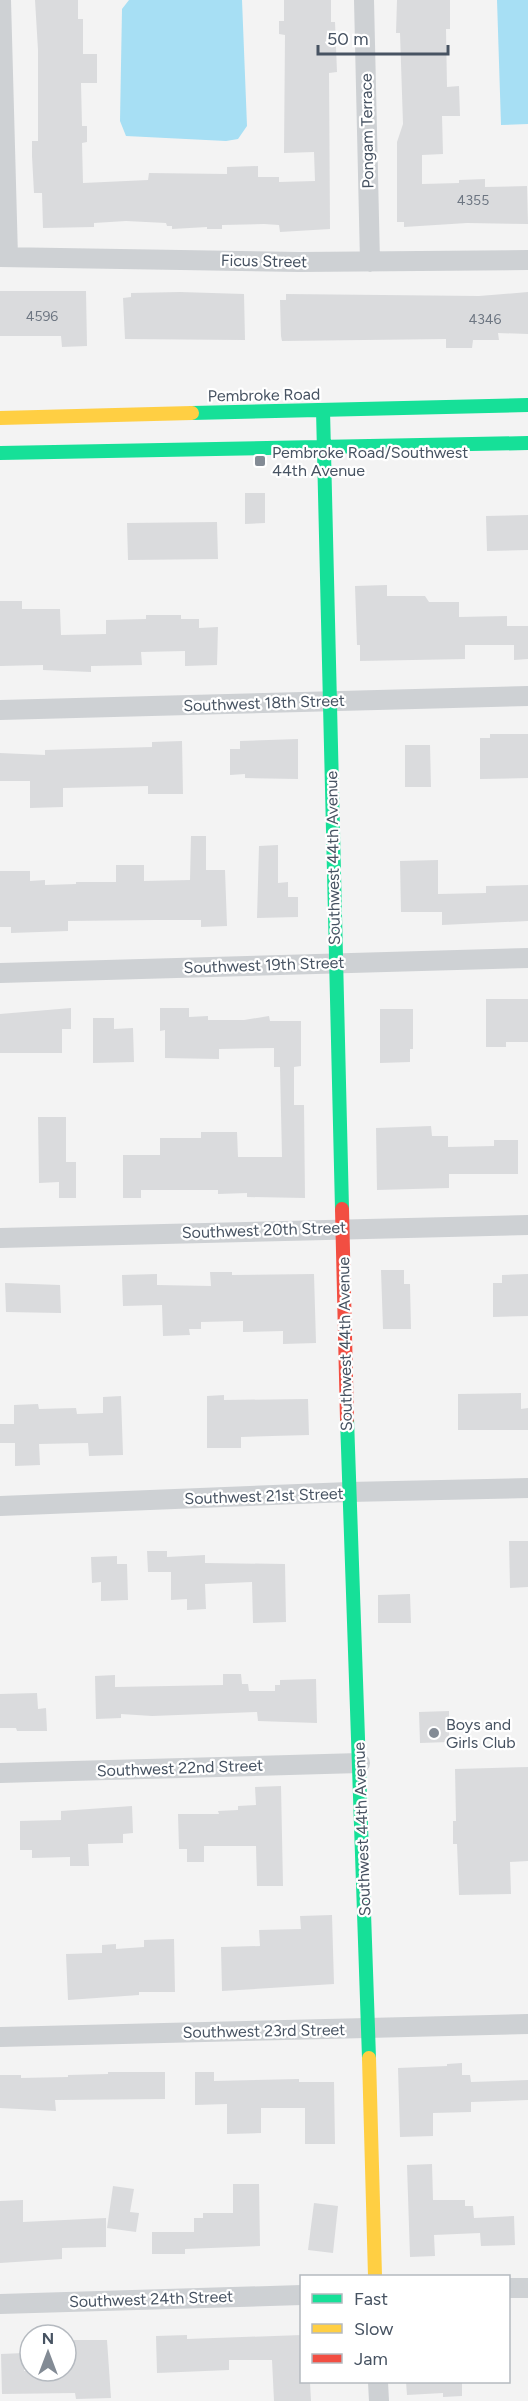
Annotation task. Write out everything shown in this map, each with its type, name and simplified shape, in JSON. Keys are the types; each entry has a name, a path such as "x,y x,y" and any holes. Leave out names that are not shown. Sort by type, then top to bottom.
{"street":[{"path":"1,0 4,257"},
{"name":"Pongam Terrace","path":"364,0 370,262"},
{"name":"Ficus Street","path":"4,257 370,262 528,260"},
{"name":"Pembroke Road","path":"0,418 528,405"},
{"name":"Southwest 44th Avenue","path":"323,411 322,447 349,1492 360,1763 375,2275"},
{"path":"0,422 35,417"},
{"path":"0,453 526,443"},
{"name":"Southwest 18th Street","path":"0,710 528,696"},
{"name":"Southwest 19th Street","path":"0,973 528,958"},
{"name":"Southwest 20th Street","path":"0,1238 528,1225"},
{"name":"Southwest 21st Street","path":"0,1506 349,1492 528,1488"},
{"name":"Southwest 22nd Street","path":"0,1773 360,1763"},
{"name":"Southwest 23rd Street","path":"0,2037 528,2024"},
{"path":"510,2288 528,2288"},
{"name":"Southwest 24th Street","path":"0,2304 300,2295"},
{"path":"378,2383 379,2401"}],"water":[{"path":"129,0 242,0 247,126 238,139 226,141 126,136 120,121 122,9"},
{"path":"497,0 528,0 528,124 501,125"}],"building":[{"path":"35,0 78,0 78,19 83,19 83,54 97,54 97,83 81,83 82,126 87,126 87,142 82,143 83,183 148,180 149,173 227,174 227,167 258,166 258,177 279,177 279,182 315,181 314,152 284,153 285,35 279,34 279,21 284,21 284,0 331,0 331,22 335,22 337,72 329,73 330,229 280,232 279,225 264,224 222,225 222,229 207,229 207,227 172,229 172,226 167,226 166,223 126,221 94,223 94,227 43,228 42,193 34,193 32,156 32,141 38,141 38,50"},
{"path":"397,0 450,0 450,29 446,29 447,87 459,86 460,116 442,116 443,154 422,155 422,184 459,183 459,180 485,179 485,187 527,186 528,224 467,223 404,227 404,222 397,222 397,142 403,124 400,33 396,33"},
{"path":"0,291 86,291 87,346 62,347 61,336 0,336"},
{"path":"528,292 528,334 498,333 499,340 473,340 472,348 446,348 446,339 282,341 281,336 280,300 286,300 286,294 479,296"},
{"path":"131,293 244,294 245,340 125,339 123,298 131,297"},
{"path":"245,493 265,493 265,523 245,524"},
{"path":"528,515 528,550 487,551 486,516"},
{"path":"217,522 218,559 128,560 127,523"},
{"path":"387,585 387,596 425,596 429,602 459,602 459,617 507,616 507,626 528,626 528,659 514,660 514,645 465,645 465,659 360,661 360,645 357,645 355,586"},
{"path":"0,601 22,601 22,609 60,609 61,635 106,634 106,620 146,619 146,615 181,615 181,619 199,619 199,628 218,627 217,665 185,666 185,651 141,652 142,665 91,666 91,672 43,670 43,665 0,666"},
{"path":"490,734 528,734 528,778 480,779 480,738 490,738"},
{"path":"298,739 298,779 245,778 245,774 230,775 230,749 240,749 240,741"},
{"path":"182,741 183,794 148,794 148,786 63,788 63,807 30,808 30,781 0,781 0,753 45,755 45,750 152,747 152,742"},
{"path":"405,745 430,745 431,787 405,787"},
{"path":"191,836 206,836 206,870 225,870 227,926 201,927 201,920 155,920 68,921 68,931 11,933 11,927 0,927 0,871 30,871 30,881 45,880 45,885 76,884 76,882 116,882 116,865 144,865 144,881 190,880"},
{"path":"278,845 278,883 288,882 288,897 298,897 298,917 257,918 259,846"},
{"path":"438,860 438,894 486,893 486,886 528,885 528,921 442,925 442,912 401,912 400,861"},
{"path":"486,999 528,999 528,1042 506,1042 506,1047 486,1047"},
{"path":"71,1008 71,1029 62,1029 62,1053 0,1053 0,1014"},
{"path":"160,1008 189,1008 189,1017 208,1016 208,1020 244,1020 269,1016 270,1021 301,1021 301,1066 294,1067 294,1105 304,1105 305,1198 247,1197 247,1193 218,1194 218,1190 141,1190 141,1198 123,1198 123,1155 160,1155 160,1138 201,1138 201,1132 237,1132 238,1157 282,1157 280,1067 274,1067 274,1048 219,1049 219,1059 165,1058 165,1030 160,1031"},
{"path":"380,1009 413,1009 413,1049 410,1049 410,1062 380,1063"},
{"path":"93,1018 114,1018 114,1029 133,1028 134,1062 93,1063"},
{"path":"38,1117 66,1117 66,1162 76,1162 76,1198 59,1198 59,1182 39,1183"},
{"path":"431,1126 432,1136 448,1136 448,1147 494,1146 494,1140 518,1140 518,1174 449,1174 449,1188 377,1190 376,1128"},
{"path":"381,1270 404,1270 404,1284 410,1284 411,1329 383,1329"},
{"path":"210,1272 232,1272 232,1275 314,1274 316,1343 283,1344 283,1331 243,1332 243,1321 201,1322 201,1329 189,1329 190,1335 163,1336 162,1305 123,1306 122,1275 157,1274 157,1285 211,1286"},
{"path":"528,1274 528,1316 493,1317 493,1283 502,1283 502,1275"},
{"path":"5,1283 60,1285 61,1313 6,1312"},
{"path":"521,1393 521,1409 528,1408 528,1430 458,1430 458,1394"},
{"path":"224,1395 224,1400 308,1399 309,1435 241,1437 241,1448 207,1448 207,1396"},
{"path":"121,1396 123,1455 89,1456 88,1443 39,1444 40,1465 15,1466 15,1443 0,1443 0,1424 14,1424 14,1405 38,1404 39,1409 76,1408 77,1414 103,1413 103,1397"},
{"path":"509,1541 528,1541 528,1587 510,1588"},
{"path":"147,1551 167,1551 167,1557 205,1555 205,1563 285,1564 286,1622 253,1623 252,1582 205,1584 206,1609 187,1610 187,1599 171,1600 171,1572 148,1572"},
{"path":"117,1556 117,1564 127,1564 128,1600 101,1601 101,1582 92,1583 91,1557"},
{"path":"410,1594 411,1623 378,1623 378,1595"},
{"path":"223,1674 241,1674 242,1684 248,1684 249,1691 275,1691 275,1685 280,1685 280,1680 316,1679 317,1723 258,1721 257,1712 152,1716 121,1714 121,1718 96,1719 95,1676 115,1675 115,1687 223,1685"},
{"path":"37,1693 38,1709 46,1708 47,1731 17,1731 16,1728 0,1728 0,1694"},
{"name":"Boys and Girls Club","path":"449,1711 449,1742 420,1743 419,1712"},
{"path":"528,1767 528,1861 510,1862 511,1894 459,1895 457,1844 453,1844 453,1821 456,1821 455,1769"},
{"path":"281,1786 283,1886 257,1886 256,1846 204,1846 204,1862 187,1862 187,1849 179,1849 178,1814 219,1814 218,1811 238,1810 238,1806 256,1805 255,1787"},
{"path":"132,1806 133,1833 123,1834 123,1843 88,1844 89,1866 70,1866 70,1857 32,1858 32,1850 20,1850 20,1821 61,1820 61,1811"},
{"path":"332,1915 334,1984 222,1991 221,1947 260,1946 259,1930 301,1929 300,1916"},
{"path":"174,1939 175,1992 139,1992 139,1995 68,2000 66,1954 102,1953 102,1945 116,1944 116,1949 144,1947 144,1940"},
{"path":"462,2063 462,2075 470,2075 471,2082 528,2080 528,2100 471,2102 471,2112 433,2113 433,2136 400,2137 398,2068 447,2066 447,2064"},
{"path":"108,2072 165,2072 165,2099 55,2100 56,2111 0,2108 0,2075 21,2075 21,2078 68,2077 68,2075 108,2074"},
{"path":"195,2072 214,2072 214,2081 299,2079 299,2082 334,2082 335,2144 305,2144 305,2108 261,2108 261,2133 227,2134 227,2104 195,2105"},
{"path":"432,2164 433,2200 465,2200 465,2206 473,2206 474,2218 514,2216 515,2245 481,2246 480,2233 434,2235 435,2256 410,2257 407,2165"},
{"path":"233,2184 259,2184 260,2246 185,2249 185,2254 152,2254 152,2232 194,2232 194,2218 203,2218 203,2213 233,2213"},
{"path":"113,2186 134,2189 130,2212 139,2213 136,2232 107,2228"},
{"path":"23,2200 23,2222 106,2218 106,2247 62,2248 62,2259 0,2263 0,2201"},
{"path":"314,2203 338,2206 333,2253 308,2250"},
{"path":"187,2335 187,2339 300,2335 300,2383 310,2383 311,2401 274,2401 272,2360 229,2360 229,2370 157,2373 156,2336"},
{"path":"78,2340 107,2340 111,2398 76,2399 75,2393 2,2394 1,2354 18,2353 18,2383 78,2383"},
{"path":"406,2383 462,2383 462,2396 443,2397 443,2393 407,2395"}],"traffic: fast":[{"path":"192,413 528,405"},
{"path":"323,410 342,1209"},
{"path":"0,453 528,443"},
{"path":"347,1419 369,2058"}],"traffic: slow":[{"path":"0,418 192,413"},
{"path":"369,2058 375,2275"}],"traffic: jam":[{"path":"342,1209 347,1419"}],"place":[{"name":"Pembroke Road/Southwest 44th Avenue","path":"260,461"},
{"name":"Boys and Girls Club","path":"434,1733"}]}
